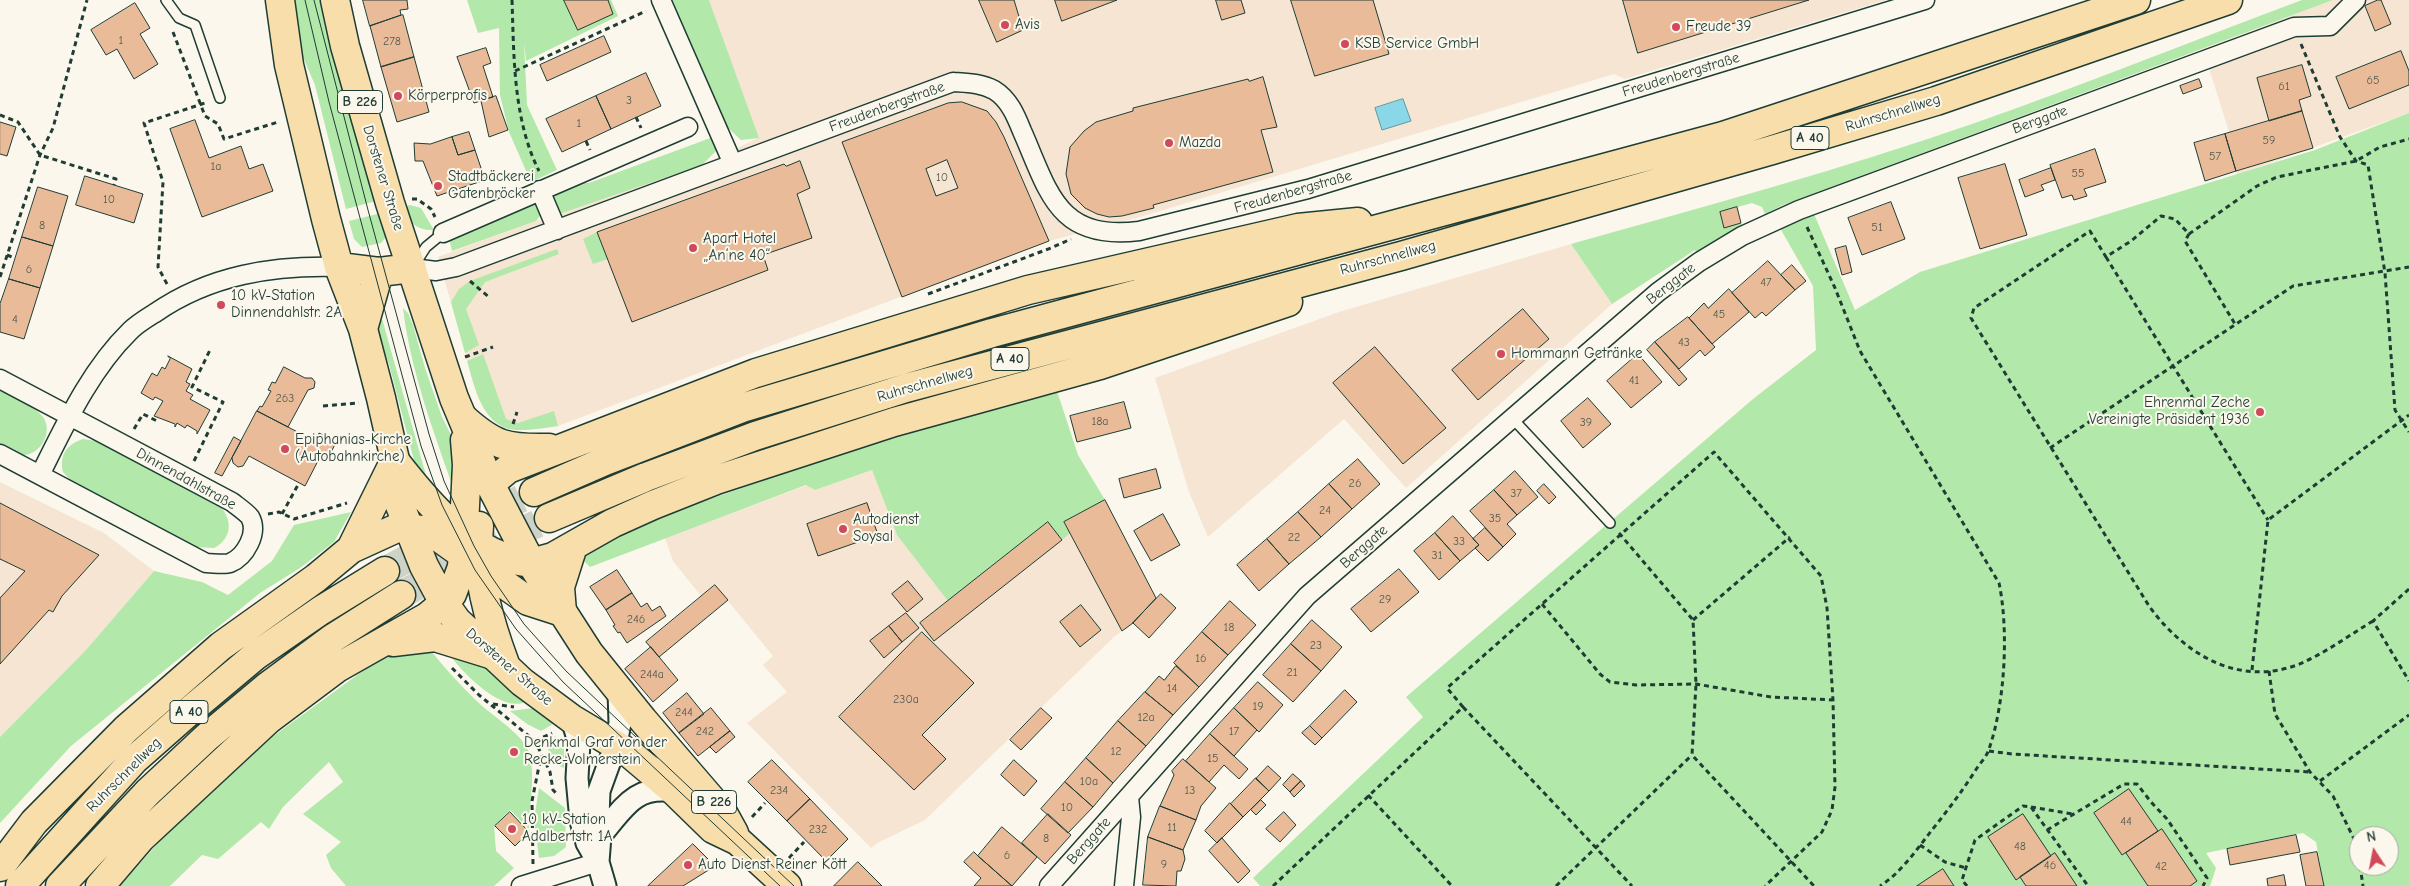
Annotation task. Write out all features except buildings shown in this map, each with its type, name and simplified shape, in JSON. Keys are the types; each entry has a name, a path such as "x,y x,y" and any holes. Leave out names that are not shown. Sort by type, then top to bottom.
{"main road":[{"name":"Dorstener Straße","path":"280,0 289,65 300,115 338,267 363,329 381,398 394,460 399,503 424,566 444,603 457,621 498,661 572,719 616,744 674,791 713,828 738,841 787,886"},
{"name":"Dorstener Straße","path":"335,0 364,116 412,268 443,364 490,484 531,563 589,653 723,813 738,841"},
{"name":"Ruhrschnellweg","path":"534,492 605,461 745,407 992,333 1722,136 2136,0"},
{"name":"Ruhrschnellweg","path":"549,518 646,477 755,436 906,388 1482,232 1936,101 2228,0"},
{"path":"100,886 141,838 269,719 337,668 427,617 444,603 452,594 471,549 484,492 490,484 508,469 558,448 756,373 1028,290 1298,228 1446,212"},
{"name":"A 40","path":"573,546 613,523 653,505 786,456 894,422 1109,362 1226,324 1482,232"},
{"path":"338,267 379,272 412,268"},
{"path":"363,329 379,272"},
{"path":"463,418 480,434 501,445 525,449 558,448"},
{"path":"463,418 471,549 483,590 498,661"},
{"path":"351,549 394,460 429,503 471,549 528,600 562,612 560,587 573,546"},
{"path":"0,867 34,822 126,730 221,646 316,578 351,549 397,528 430,531 471,549 531,563 542,562 573,546"},
{"name":"Ruhrschnellweg","path":"20,886 134,760 194,708 255,656 320,611 385,570"},
{"name":"Ruhrschnellweg","path":"60,886 148,792 207,737 268,686 333,638 401,595"},
{"path":"381,644 436,637 498,661"}],"street":[{"name":"Freudenbergstraße","path":"412,268 436,271 456,267 953,82 979,84 995,91 1006,100 1016,116 1050,196 1060,210 1092,229 1118,234 1139,231 1308,189 1925,0"},
{"name":"Berggate","path":"1049,886 1307,596 1658,292 1699,262 1742,236 1800,210 2294,27 2330,26 2356,0"},
{"path":"661,2 733,164"},
{"path":"443,234 688,127"},
{"path":"544,189 557,230"},
{"path":"40,474 70,415 104,362 131,330 174,300 210,283 248,272 305,266 338,267"},
{"name":"Dinnendahlstraße","path":"0,379 232,502 250,517 254,532 248,546 240,556 229,563 206,563 0,454"},
{"path":"598,862 600,836 598,817 599,790 616,744 620,723 619,691"},
{"path":"572,719 579,742 576,778 581,821 587,843 598,862 605,886"},
{"path":"600,836 625,807 645,791 656,788 674,791"},
{"name":"Berggate","path":"1124,886 1131,817 1128,797"},
{"path":"526,884 598,862"}],"lane":[{"path":"166,0 179,18 195,25 220,98"},
{"path":"412,268 426,248 443,234"},
{"path":"1513,419 1610,523"}],"path":[{"path":"0,277 40,155 53,128 87,0"},
{"path":"166,0 168,19 205,116 218,124 224,139 300,115"},
{"path":"512,0 515,71 520,111 530,153 544,189"},
{"path":"515,71 661,2"},
{"path":"2294,27 2340,137 2356,161 2368,165 2385,273 2395,410 2409,432"},
{"path":"166,284 158,267 163,182 144,123 220,98"},
{"path":"0,115 18,122 40,155 116,179 114,185"},
{"path":"2235,324 2185,241 2189,234 2257,186 2277,177 2356,161 2380,147 2409,139"},
{"path":"22,209 29,212"},
{"path":"1800,210 1835,288 1860,351 1999,583 2004,605 2000,710 1989,750 1960,794 1920,845 1888,881 1880,886"},
{"path":"2106,257 2131,241 2161,216 2175,220 2189,234"},
{"path":"2252,670 2268,520 2090,231 1974,308 1971,318 2050,448 2164,626 2188,648 2208,660 2229,667 2252,670 2269,672 2315,657 2373,621 2409,589"},
{"path":"7,255 14,258"},
{"path":"2050,448 2293,286 2409,268"},
{"path":"443,364 493,348"},
{"path":"186,477 223,402 192,387 210,350"},
{"path":"323,406 352,405 381,398"},
{"path":"125,445 143,414 159,422"},
{"path":"2268,520 2409,415"},
{"path":"1632,886 1446,688 1714,452 1790,537 1821,576 1827,608 1833,700 1834,787 1832,810 1822,832 1765,886"},
{"path":"282,514 299,483"},
{"path":"250,517 279,512 294,520 351,502"},
{"path":"1556,886 1692,755 1696,684 1693,620 1620,534"},
{"path":"1693,620 1790,537"},
{"path":"1542,604 1600,674 1610,682 1696,684 1771,696 1833,700"},
{"path":"2373,621 2409,681"},
{"path":"2269,672 2275,714 2310,772 2333,796 2349,829"},
{"path":"493,704 535,742"},
{"path":"1273,886 1463,707"},
{"path":"2320,781 2409,715"},
{"path":"1989,750 2012,754 2148,764 2310,772"},
{"path":"526,884 532,802 541,755"},
{"path":"1692,755 1790,863 1814,886"},
{"path":"2047,830 2124,784 2137,784 2150,802 2167,819 2207,878 2203,886"},
{"path":"1368,796 1452,886"},
{"path":"1967,886 1962,880 1975,840 2023,806 2074,814"},
{"path":"2031,807 2088,886"},
{"path":"1920,845 1945,862 1966,868"}],"shaded area":[{"path":"709,0 1886,0 1625,79 1614,74 1140,217 1049,241 558,426 517,430 496,423 478,398 438,257 536,221 702,165 758,138"},
{"path":"2333,0 2409,0 2409,113 2237,175 2225,134 2229,132 2203,49"},
{"path":"1571,244 1612,304 1406,488 1344,419 1208,537 1189,492 1155,378 1339,312"},
{"path":"872,470 897,535 1048,522 1063,540 1064,522 1105,500 1156,598 1133,623 1115,636 925,820 879,842 871,848 747,723 787,692 763,665 773,656 715,585 701,596 673,561 665,538 808,485 815,490"},
{"path":"0,482 104,533 154,571 86,650 0,737"}],"green space":[{"path":"290,0 324,0 376,201 346,209 315,85 299,48"},
{"path":"467,0 611,0 618,16 526,61 524,42 527,105 557,170 531,182 509,132 500,95 499,28 478,33"},
{"path":"669,0 709,0 759,138 741,140 725,125"},
{"path":"2302,0 2333,0 1783,205 1765,214 1762,207 1752,203 1720,212 1724,227 1741,223 1742,226 1696,253 1695,250 1612,304 1571,244 1773,187 1922,141 2055,94"},
{"path":"2409,113 2409,886 2324,886 2316,842 2303,833 2206,853 2216,868 2210,886 1260,886 1253,878 1423,717 1406,697 1753,399 1816,350 1813,286 1780,228 1814,214 1855,310 1920,272 2315,150"},
{"path":"713,137 716,151 702,165 562,213 556,211 549,194 574,182 589,183"},
{"path":"535,201 541,210 540,216 536,221 452,251 449,238"},
{"path":"410,205 421,208 434,230 423,229 411,222 403,207"},
{"path":"381,213 386,237 381,243 362,247 354,239 349,221"},
{"path":"597,232 608,259 593,264 583,239"},
{"path":"557,249 559,254 485,282 466,309 479,345 465,353 451,302 459,289 470,281"},
{"path":"403,308 408,313 413,325 442,417 458,449 454,490 417,377 406,331"},
{"path":"381,315 427,479 416,468 389,364 377,334"},
{"path":"483,354 506,419 518,423 554,411 558,426 519,430 507,428 497,423 482,406 467,361"},
{"path":"1056,388 1078,455 1105,500 1064,522 1070,533 1062,540 1048,522 948,601 897,535 872,470 815,490 806,485 590,567 581,558 588,551 643,523 696,504 839,454"},
{"path":"0,391 34,409 43,417 46,423 46,435 41,446 31,453 19,454 0,445"},
{"path":"83,439 96,441 220,506 229,523 229,529 224,540 214,548 195,547 73,483 63,472 63,455 69,447"},
{"path":"351,512 334,542 300,568 260,593 71,746 0,823 0,737 86,650 154,571 202,582 228,595 272,561 294,525"},
{"path":"429,648 474,698 515,733 526,746 529,753 532,781 529,829 510,810 494,826 496,851 514,868 494,886 346,886 331,868 326,855 341,842 303,814 343,782 329,762 283,807 269,829 261,822 218,859 202,855 170,886 120,886 160,841 272,737 389,652"},
{"path":"446,650 486,660 527,701 517,704 505,702 494,696 470,678"},
{"path":"534,708 553,724 541,731 527,724 510,711"},
{"path":"555,736 564,745 564,768 555,764 547,747"},
{"path":"539,788 565,808 566,847 554,856 539,858 534,820"}],"water":[{"path":"1403,99 1411,121 1382,130 1375,108"}],"tunnel":[{"path":"385,571 460,529 534,492"},
{"path":"401,595 474,554 549,518"}],"tram line":[{"path":"305,0 329,102 421,446 442,505 475,570 516,629 563,682 780,886"},
{"path":"314,0 368,210 429,434 444,481 474,546 491,576 524,624 566,671 794,886"}],"place":[{"name":"Avis","path":"1005,25"},
{"name":"Freude 39","path":"1676,27"},
{"name":"KSB Service GmbH","path":"1345,44"},
{"name":"Körperprofis","path":"398,96"},
{"name":"Mazda","path":"1169,143"},
{"name":"Stadtbäckerei Gatenbröcker","path":"438,186"},
{"name":"Apart Hotel „An‘ne 40“","path":"693,248"},
{"name":"10 kV-Station Dinnendahlstr. 2A","path":"221,305"},
{"name":"Hommann Getränke","path":"1501,354"},
{"name":"Ehrenmal Zeche Vereinigte Präsident 1936","path":"2260,412"},
{"name":"Epiphanias-Kirche (Autobahnkirche)","path":"285,449"},
{"name":"Autodienst Soysal","path":"843,529"},
{"name":"Denkmal Graf von der Recke-Volmerstein","path":"514,752"},
{"name":"10 kV-Station Adalbertstr. 1A","path":"512,829"},
{"name":"Auto Dienst Reiner Kött","path":"688,865"}]}
